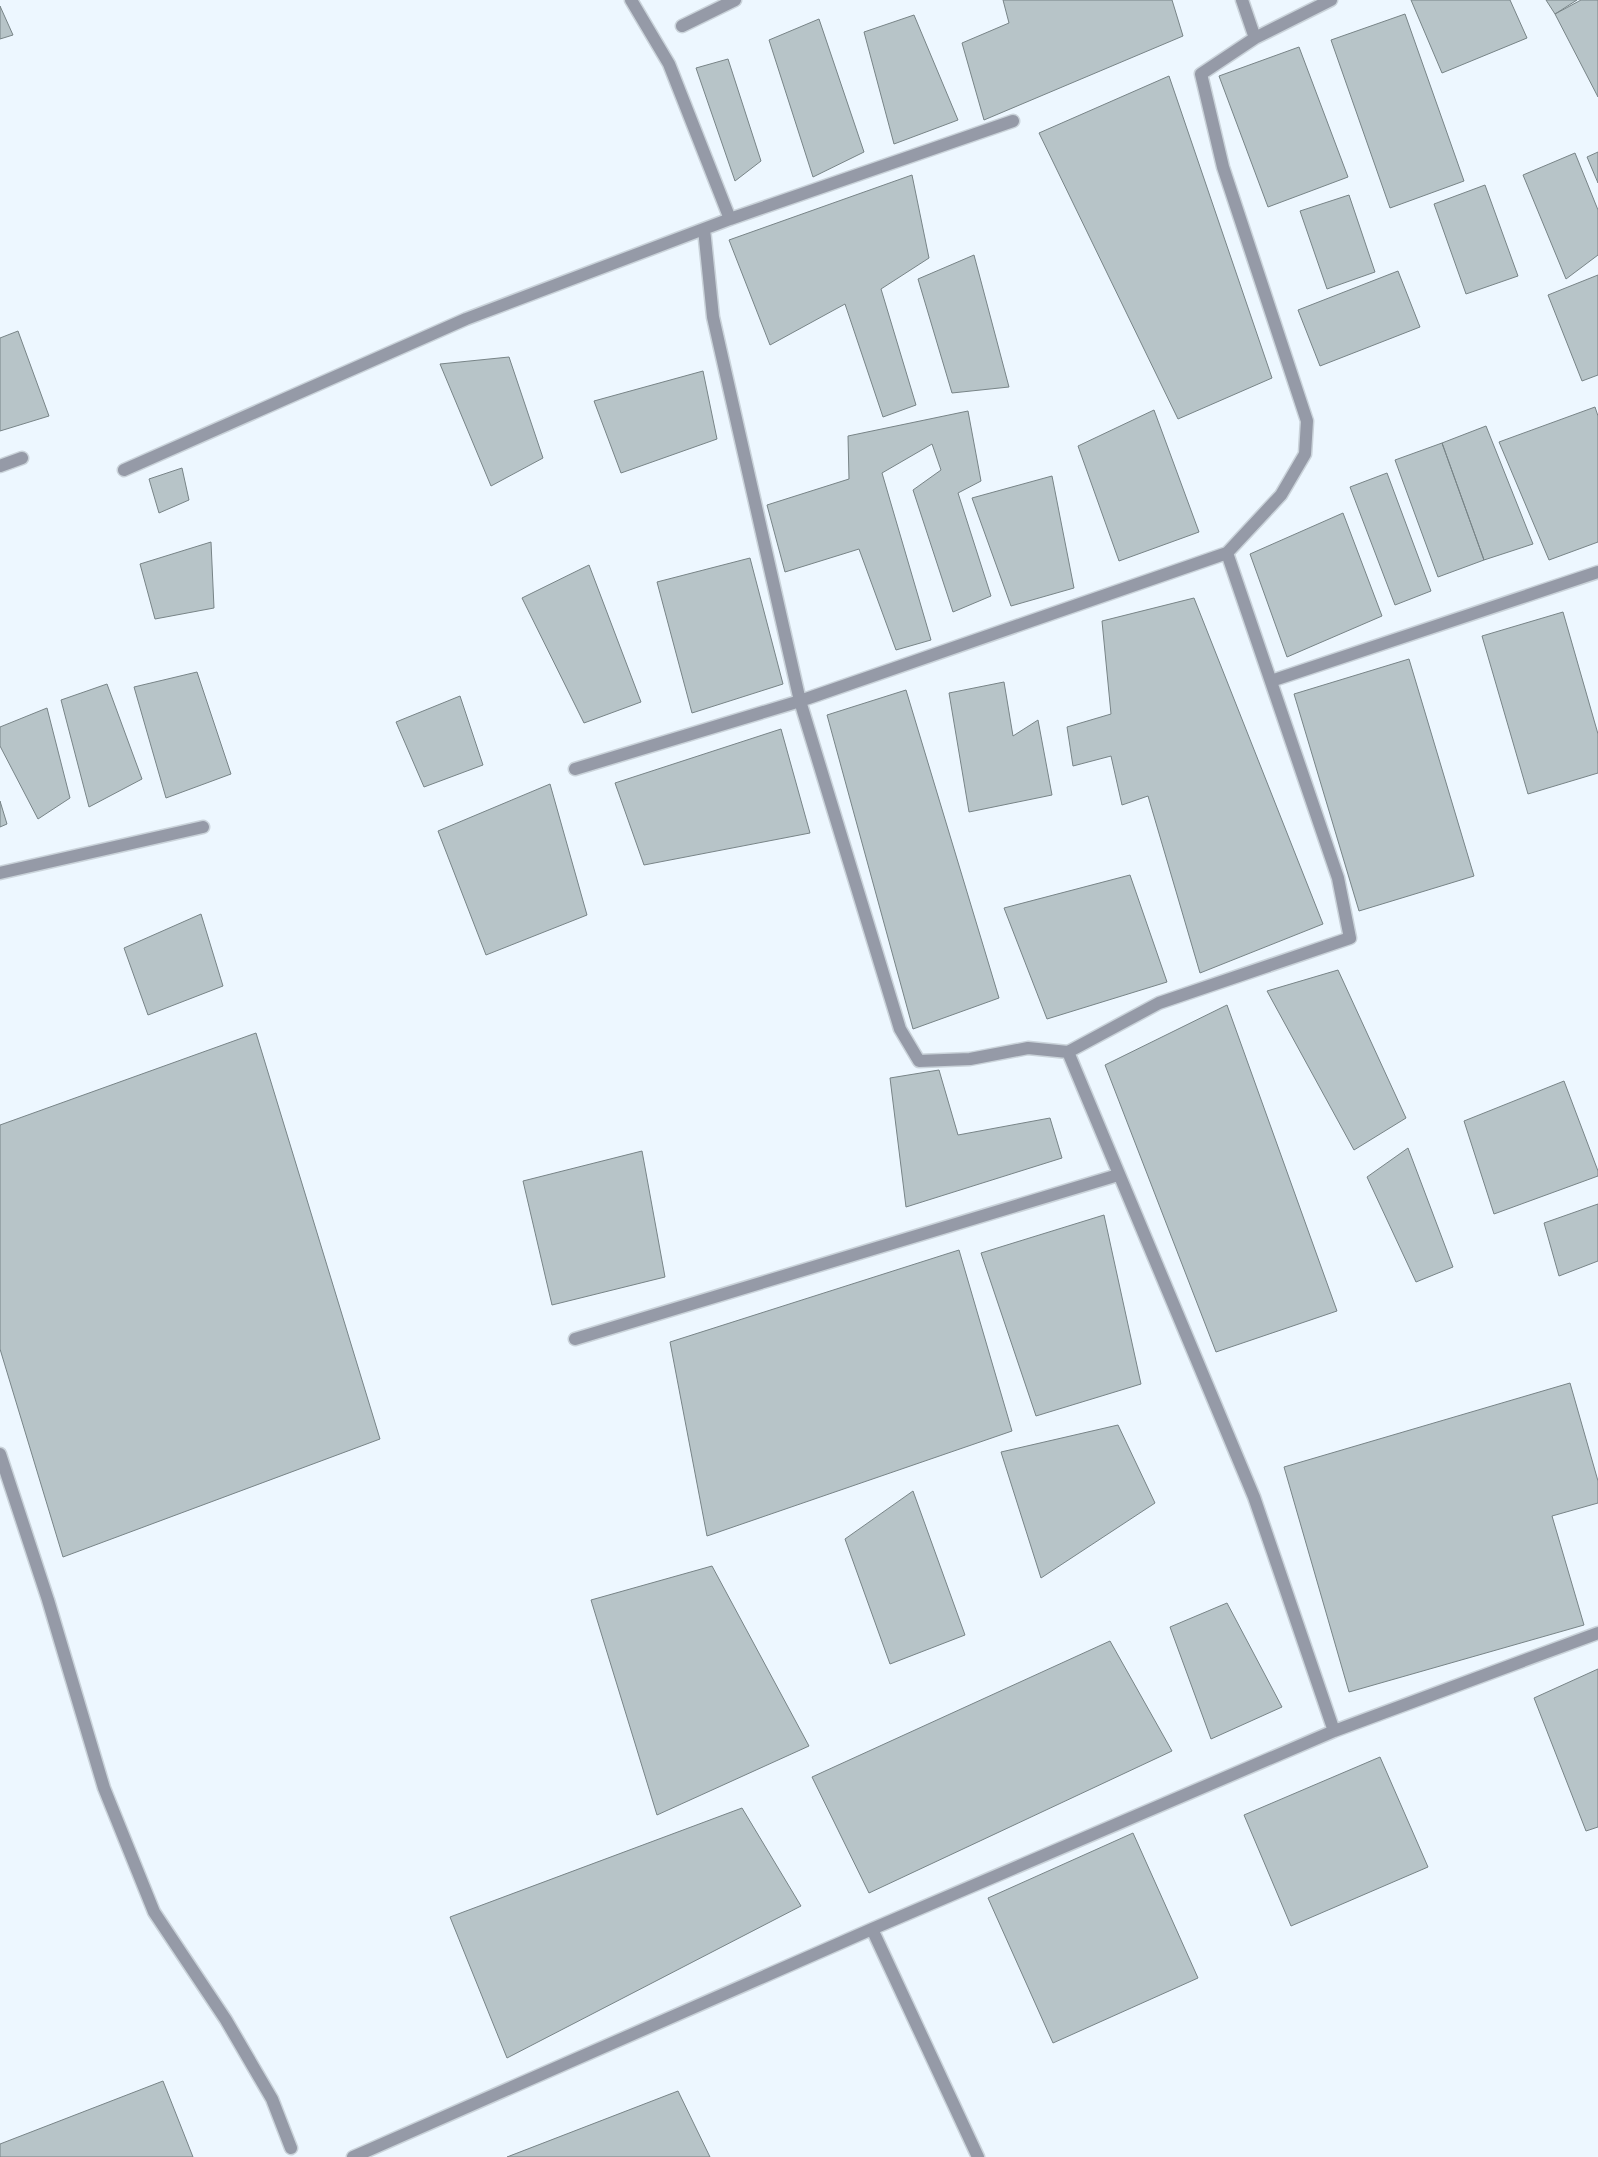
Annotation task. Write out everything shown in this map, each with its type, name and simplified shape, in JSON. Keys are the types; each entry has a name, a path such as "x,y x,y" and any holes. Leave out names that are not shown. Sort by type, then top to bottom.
{"street":[{"path":"631,0 669,64 730,219"},
{"path":"682,26 735,0"},
{"path":"1242,0 1254,38"},
{"path":"575,769 800,700 1227,553 1281,495 1305,454 1307,421 1223,167 1201,74 1254,38 1331,0"},
{"path":"124,470 466,319 730,219 1013,121"},
{"path":"704,229 713,317 800,700 900,1029 919,1061 970,1059 1028,1048 1068,1052 1159,1003 1350,938 1338,878 1227,553"},
{"path":"0,466 22,458"},
{"path":"1271,681 1598,572"},
{"path":"0,873 203,827"},
{"path":"1068,1052 1254,1497 1334,1731"},
{"path":"575,1339 1118,1175"},
{"path":"0,1454 48,1600 104,1788 154,1912 226,2020 272,2099 292,2148"},
{"path":"353,2157 872,1929 1334,1731 1598,1633"},
{"path":"872,1929 978,2157"}],"building":[{"path":"1003,0 1172,0 1183,36 984,120 962,43 1009,23"},
{"path":"1411,0 1510,0 1527,38 1442,73"},
{"path":"1546,0 1577,0 1555,14"},
{"path":"1581,0 1598,0 1598,97 1555,14"},
{"path":"0,6 13,35 0,39"},
{"path":"1405,14 1464,181 1390,208 1331,40"},
{"path":"914,15 958,120 894,144 864,32"},
{"path":"819,19 864,152 813,177 769,40"},
{"path":"1299,47 1348,177 1268,207 1219,76"},
{"path":"728,59 761,161 735,181 696,68"},
{"path":"1169,76 1272,378 1178,419 1039,133"},
{"path":"1598,152 1598,183 1587,157"},
{"path":"1575,153 1598,210 1598,255 1566,279 1523,175"},
{"path":"912,175 929,258 881,289 916,405 883,417 845,304 770,345 729,240"},
{"path":"1485,185 1518,276 1466,294 1434,204"},
{"path":"1349,195 1375,272 1327,289 1300,211"},
{"path":"974,255 1009,387 952,393 918,279"},
{"path":"1398,271 1420,327 1320,366 1298,310"},
{"path":"1598,275 1598,375 1582,381 1548,295"},
{"path":"18,331 49,416 0,431 0,338"},
{"path":"509,357 543,458 491,486 440,364"},
{"path":"703,371 717,439 621,473 594,401"},
{"path":"1595,407 1598,416 1598,542 1549,560 1499,442"},
{"path":"1154,410 1199,532 1119,561 1078,446"},
{"path":"968,411 981,481 958,493 991,596 953,612 913,490 941,470 932,444 882,473 931,640 896,650 859,549 785,572 767,505 849,479 848,436"},
{"path":"1486,426 1533,544 1484,560 1442,443"},
{"path":"1442,443 1484,560 1438,577 1395,460"},
{"path":"182,468 189,500 159,513 149,479"},
{"path":"1387,473 1431,591 1395,605 1350,487"},
{"path":"1052,476 1074,588 1011,606 972,498"},
{"path":"1343,513 1382,616 1287,657 1250,554"},
{"path":"211,542 214,608 155,619 140,564"},
{"path":"750,558 783,684 692,713 657,582"},
{"path":"589,565 641,702 584,723 522,598"},
{"path":"1194,598 1323,924 1200,973 1148,796 1122,805 1111,756 1073,766 1067,727 1111,714 1102,621"},
{"path":"1563,612 1598,734 1598,773 1528,794 1482,636"},
{"path":"1409,659 1474,876 1359,911 1294,694"},
{"path":"197,672 231,774 166,798 134,687"},
{"path":"1004,682 1013,736 1038,720 1052,795 969,812 949,693"},
{"path":"107,684 142,779 89,807 61,700"},
{"path":"906,690 999,998 913,1029 827,715"},
{"path":"460,696 483,765 424,787 396,722"},
{"path":"47,708 70,798 38,819 0,746 0,727"},
{"path":"781,729 810,833 644,865 615,783"},
{"path":"550,784 587,915 486,955 438,831"},
{"path":"0,801 7,824 0,827"},
{"path":"1130,875 1167,982 1047,1019 1004,908"},
{"path":"201,914 223,986 148,1015 124,948"},
{"path":"1338,970 1406,1118 1354,1150 1267,991"},
{"path":"1227,1005 1337,1311 1216,1352 1105,1065"},
{"path":"256,1033 380,1439 63,1557 0,1349 0,1125"},
{"path":"939,1070 958,1135 1050,1118 1062,1158 906,1207 890,1078"},
{"path":"1564,1081 1598,1171 1598,1176 1494,1214 1464,1121"},
{"path":"1408,1148 1453,1267 1416,1282 1367,1177"},
{"path":"642,1151 665,1277 552,1305 523,1181"},
{"path":"1598,1204 1598,1261 1559,1276 1544,1223"},
{"path":"1104,1215 1141,1384 1036,1416 981,1253"},
{"path":"959,1250 1012,1431 707,1536 670,1342"},
{"path":"1570,1383 1598,1481 1598,1503 1552,1516 1584,1625 1349,1692 1284,1467"},
{"path":"1118,1425 1155,1503 1041,1578 1001,1452"},
{"path":"913,1491 965,1635 890,1664 845,1539"},
{"path":"712,1566 809,1746 657,1815 591,1600"},
{"path":"1227,1603 1282,1707 1211,1739 1170,1627"},
{"path":"1110,1641 1172,1751 869,1893 812,1777"},
{"path":"1598,1669 1598,1827 1586,1831 1534,1698"},
{"path":"1380,1757 1428,1867 1291,1926 1244,1815"},
{"path":"742,1808 801,1906 507,2058 450,1917"},
{"path":"1133,1833 1198,1978 1053,2043 988,1898"},
{"path":"163,2081 193,2157 0,2157 0,2144"},
{"path":"678,2091 710,2157 507,2157"}]}
